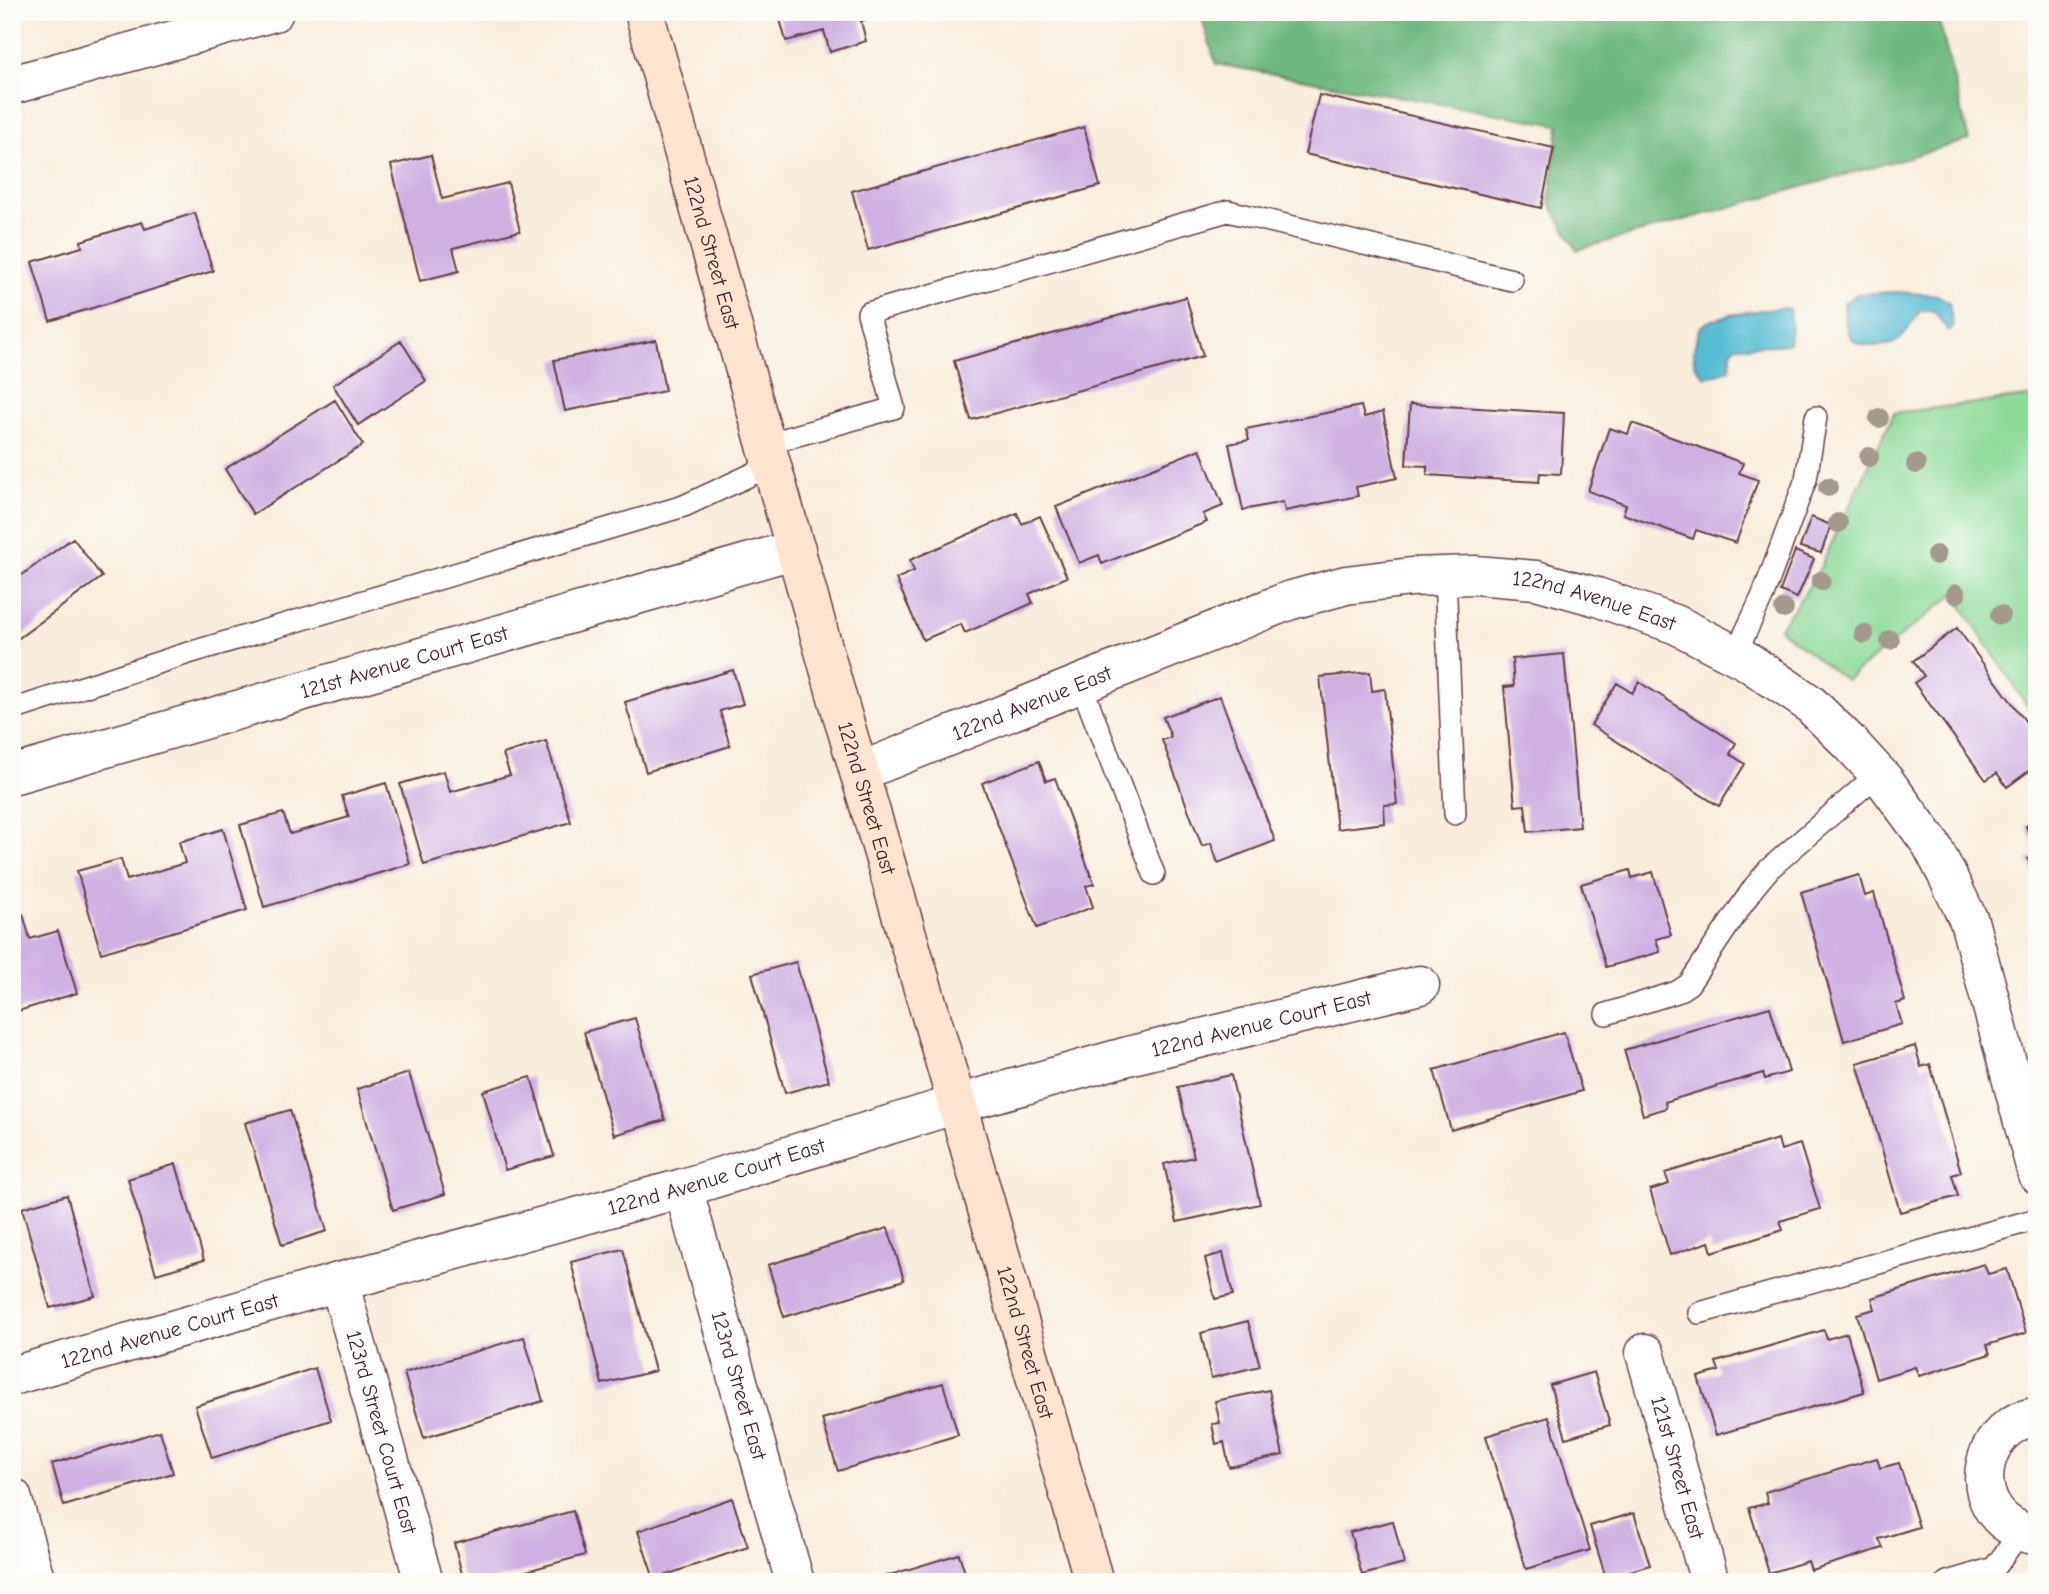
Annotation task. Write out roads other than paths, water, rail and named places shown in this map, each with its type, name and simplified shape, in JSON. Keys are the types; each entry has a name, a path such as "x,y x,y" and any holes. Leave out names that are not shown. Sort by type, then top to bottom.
{"street":[{"path":"12,85 274,12"},
{"name":"122nd Street East","path":"644,12 859,772 1094,1582"},
{"name":"121st Avenue Court East","path":"12,775 796,549"},
{"name":"122nd Avenue East","path":"859,772 1289,601 1346,585 1411,577 1475,575 1536,580 1597,597 1677,625 1734,655 1809,704 1878,774 1931,844 1969,921 2037,1174"},
{"name":"122nd Avenue Court East","path":"12,1376 339,1282 683,1188 957,1104 1128,1056 1420,985"},
{"name":"123rd Street East","path":"683,1188 795,1582"},
{"name":"123rd Street Court East","path":"339,1282 424,1582"},
{"name":"121st Street East","path":"1645,1353 1710,1582"},
{"path":"2029,1534 2005,1522 1993,1508 1985,1490 1984,1471 1998,1436 2013,1424 2037,1417"},
{"path":"12,1497 36,1582"}],"lane":[{"path":"12,710 182,655 684,506 769,455 894,408 868,313 1228,211 1512,280"},
{"path":"1734,655 1763,595 1806,479 1816,417"},
{"path":"1445,576 1455,814"},
{"path":"1081,684 1154,874"},
{"path":"1606,1014 1677,992 1689,984 1769,869 1878,774"},
{"path":"1699,1313 2037,1219"},
{"path":"1947,1582 1994,1569 2029,1534"}],"water":[{"path":"1896,292 1937,295 1949,302 1953,328 1948,331 1934,311 1920,311 1894,343 1874,346 1857,343 1852,339 1846,327 1844,303 1857,294"},
{"path":"1789,309 1789,343 1736,346 1731,351 1730,370 1706,377 1697,368 1694,349 1699,330 1705,323 1737,314"}]}
